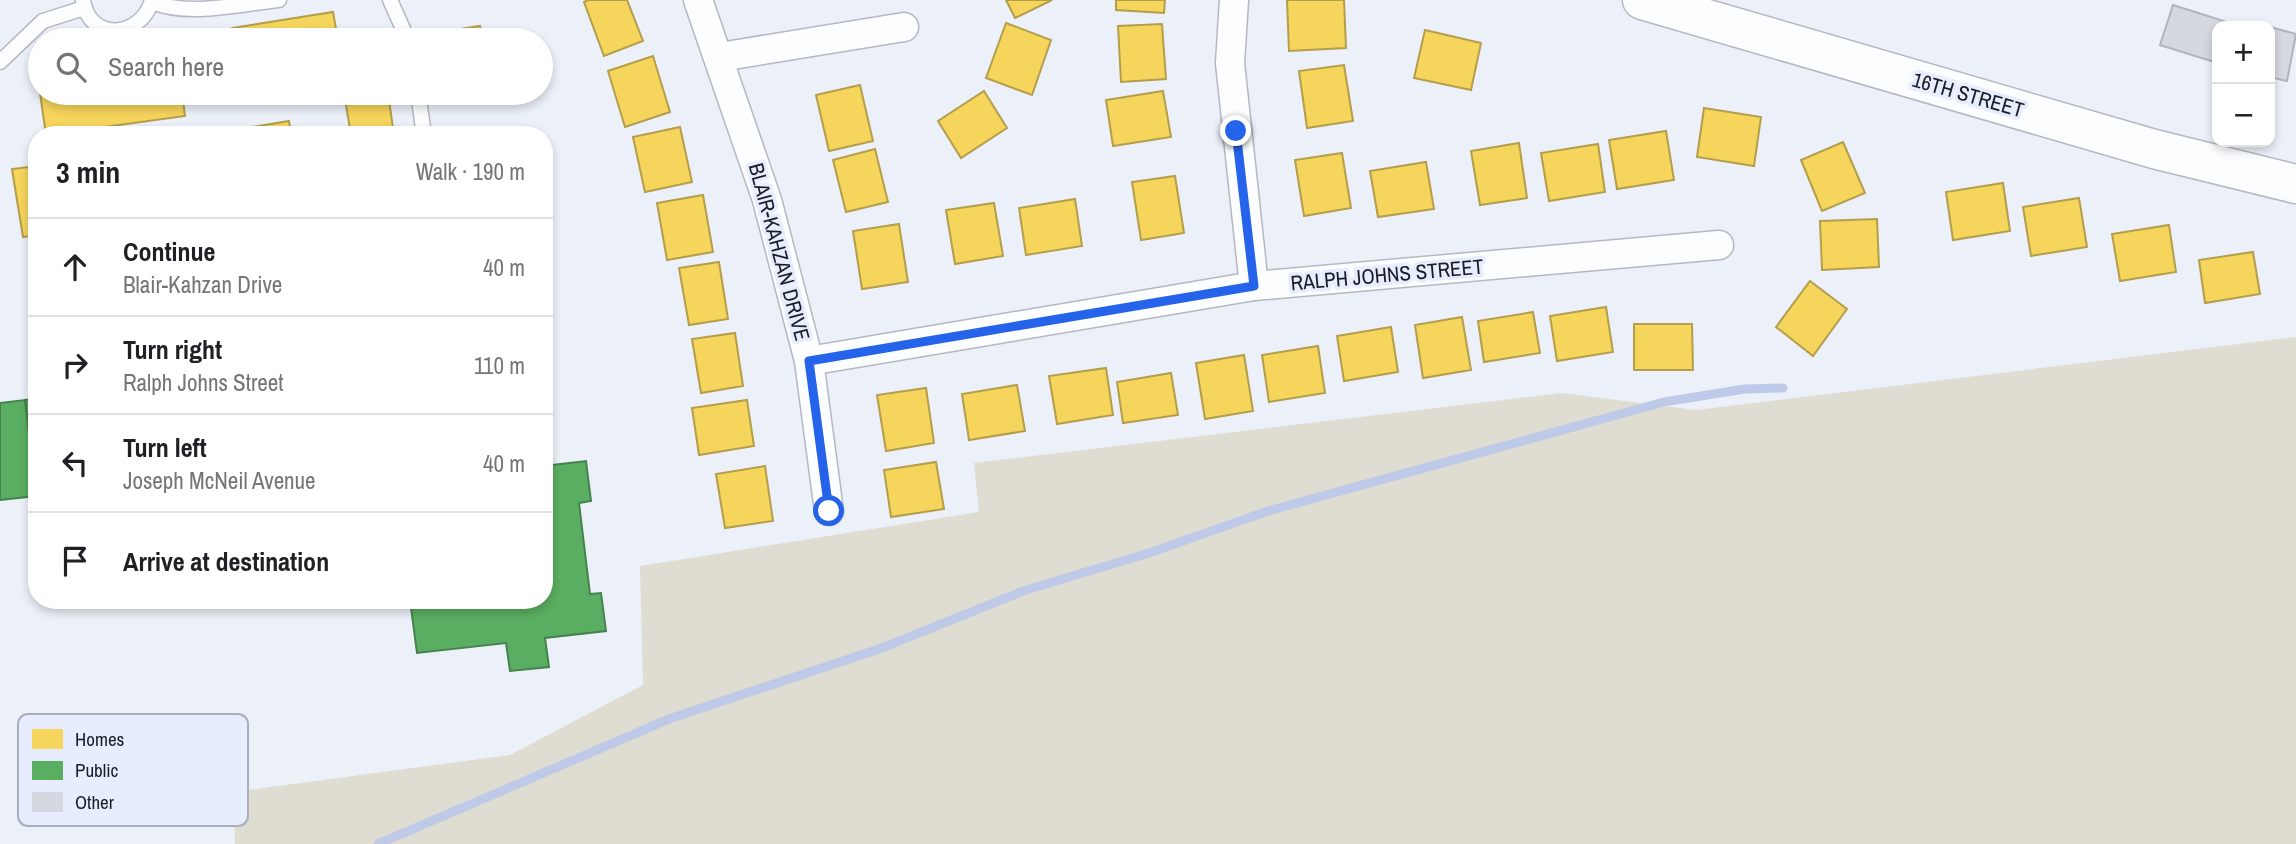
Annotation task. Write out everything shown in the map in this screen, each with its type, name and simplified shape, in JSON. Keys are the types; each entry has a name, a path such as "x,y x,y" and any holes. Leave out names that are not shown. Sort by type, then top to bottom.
{"street":[{"name":"BLAIR-KAHZAN DRIVE","path":"698,0 720,57 767,200 809,361 829,511"},
{"path":"1234,0 1230,63 1254,286"},
{"name":"16TH STREET","path":"1642,0 2154,149 2296,184"},
{"path":"720,57 904,27"},
{"name":"RALPH JOHNS STREET","path":"809,361 1254,286 1718,245"}],"lane":[{"path":"129,28 145,18 152,1 166,8 194,9 279,0"},
{"path":"390,0 403,28"},
{"path":"36,28 43,21 83,4 90,19 103,28"},
{"path":"0,62 28,35"},
{"path":"420,105 423,126"}],"shaded area":[{"path":"2296,337 2296,844 235,844 234,826 248,826 248,790 510,755 643,685 640,566 979,512 974,463 1561,393 1696,410"}],"building: Homes":[{"path":"627,0 643,41 604,56 584,2"},
{"path":"1006,0 1052,0 1015,18"},
{"path":"1116,0 1165,0 1164,13 1116,10"},
{"path":"1287,0 1344,0 1346,48 1289,51"},
{"path":"333,12 336,28 232,28"},
{"path":"1006,23 1051,40 1032,95 986,78"},
{"path":"1162,24 1166,79 1121,82 1118,26"},
{"path":"1425,30 1481,43 1471,90 1414,78"},
{"path":"653,56 670,112 625,127 608,71"},
{"path":"1344,65 1353,121 1307,128 1299,71"},
{"path":"860,85 873,141 829,151 816,95"},
{"path":"984,91 1007,128 961,158 938,121"},
{"path":"1163,91 1171,137 1113,146 1106,100"},
{"path":"42,105 184,105 185,116 112,126 45,126"},
{"path":"346,105 390,105 393,126 350,126"},
{"path":"1704,108 1761,117 1754,166 1697,157"},
{"path":"289,121 290,126 258,126"},
{"path":"680,127 692,182 645,192 633,137"},
{"path":"1666,131 1674,180 1617,189 1609,140"},
{"path":"1843,142 1865,193 1822,211 1801,160"},
{"path":"1519,143 1527,198 1480,205 1471,151"},
{"path":"1598,144 1605,192 1549,201 1541,153"},
{"path":"875,149 888,202 846,212 833,160"},
{"path":"1342,153 1351,208 1304,216 1295,160"},
{"path":"1426,162 1434,209 1378,217 1370,171"},
{"path":"28,167 28,236 23,237 12,169"},
{"path":"1175,176 1184,233 1141,240 1132,182"},
{"path":"2003,183 2010,231 1953,240 1946,192"},
{"path":"703,195 713,252 667,260 657,203"},
{"path":"2079,198 2087,247 2031,256 2023,207"},
{"path":"1075,199 1082,246 1026,255 1019,208"},
{"path":"994,203 1003,256 955,264 946,210"},
{"path":"1877,219 1879,267 1822,270 1820,221"},
{"path":"899,224 908,282 862,289 853,231"},
{"path":"2169,225 2176,272 2120,281 2112,234"},
{"path":"2253,252 2260,294 2205,303 2199,260"},
{"path":"719,262 728,319 689,325 679,268"},
{"path":"1810,281 1847,309 1813,356 1776,327"},
{"path":"1606,307 1613,352 1557,361 1550,316"},
{"path":"1533,312 1540,353 1484,362 1478,321"},
{"path":"1462,317 1471,370 1423,378 1415,325"},
{"path":"1634,324 1692,324 1693,370 1634,370"},
{"path":"1391,327 1398,372 1344,381 1337,336"},
{"path":"735,333 743,386 701,393 692,339"},
{"path":"1318,346 1325,393 1269,402 1262,355"},
{"path":"1244,355 1253,411 1205,419 1196,363"},
{"path":"1106,368 1113,415 1057,424 1049,376"},
{"path":"1171,373 1178,415 1123,423 1117,382"},
{"path":"1017,385 1025,431 969,440 962,394"},
{"path":"926,388 934,443 886,451 877,395"},
{"path":"747,400 754,446 699,455 692,408"},
{"path":"936,462 944,509 891,517 884,470"},
{"path":"765,466 773,521 725,528 716,474"}],"building: Public":[{"path":"25,400 28,400 28,426"},
{"path":"25,400 28,426 28,497 0,500 0,403"},
{"path":"586,461 591,501 579,503 590,594 601,593 606,631 545,638 549,667 510,671 506,643 417,653 411,609 553,609 553,465"}],"building: Other":[{"path":"2173,5 2224,21 2212,21 2212,61 2160,45"},
{"path":"2275,28 2296,34 2287,81 2275,78"}],"waterway":[{"path":"378,844 669,719 879,649 1026,590 1149,553 1268,511 1664,402 1745,389 1783,388"}],"route":[{"path":"829,511 809,361 1254,286 1236,131"}]}
